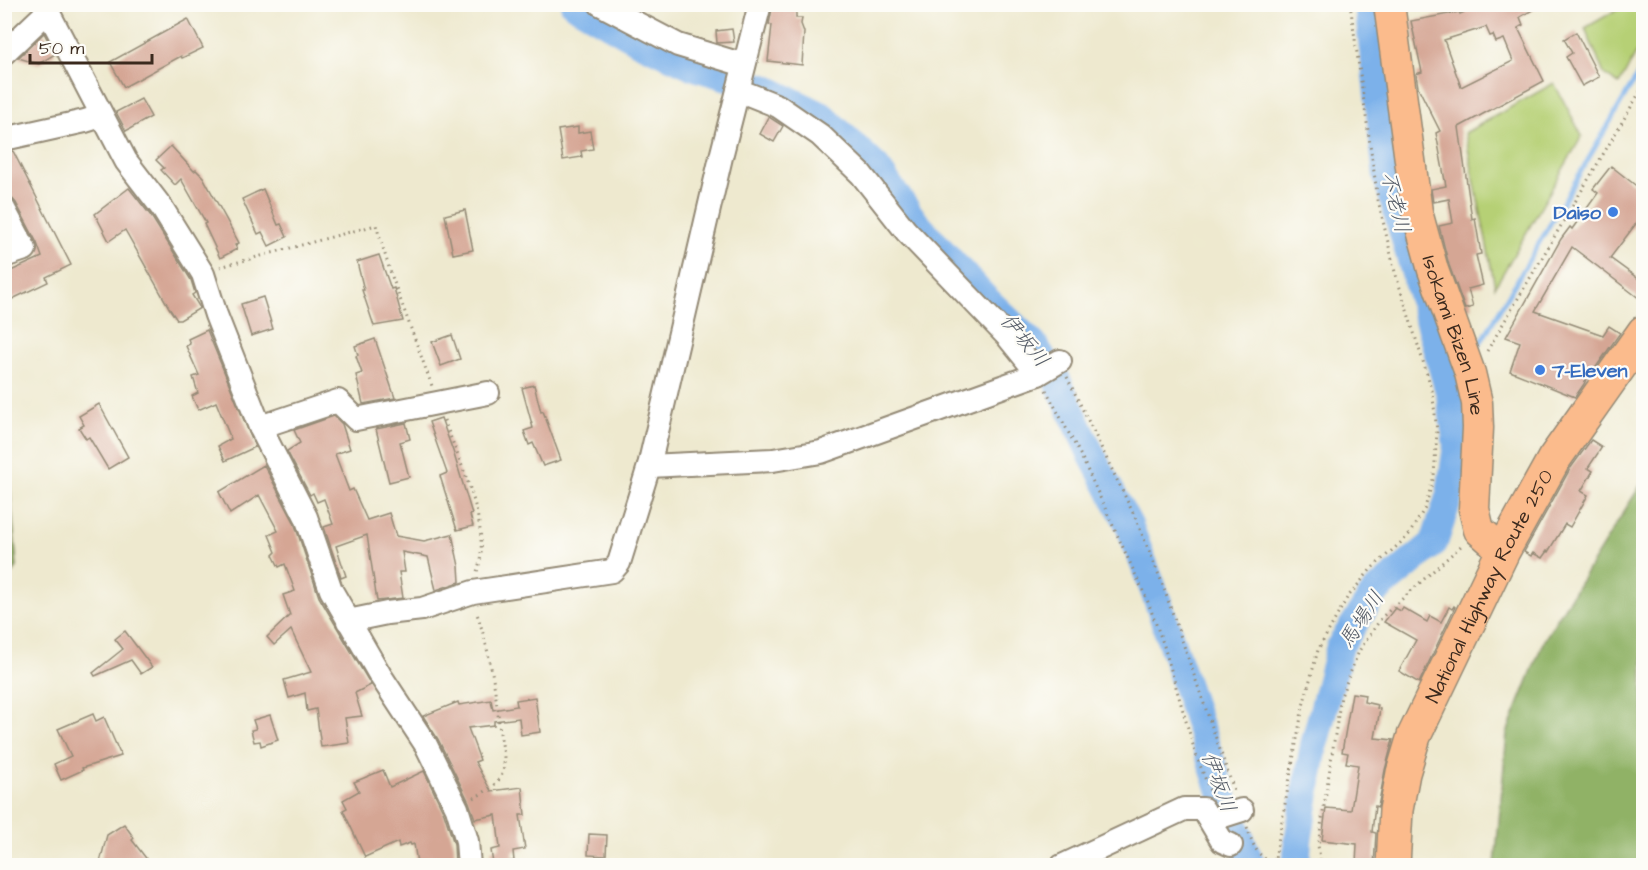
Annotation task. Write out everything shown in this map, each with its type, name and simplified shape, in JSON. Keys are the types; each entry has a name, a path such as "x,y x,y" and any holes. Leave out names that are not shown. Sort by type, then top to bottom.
{"highway":[{"name":"National Highway Route 250","path":"1393,866 1396,810 1414,736 1503,551 1554,459 1644,332"}],"main road":[{"name":"Isokami Bizen Line","path":"1389,4 1418,212 1433,270 1466,363 1477,403 1474,510 1479,530"},
{"path":"1479,530 1503,551"}],"street":[{"path":"600,4 741,78 820,135 861,174 906,231 1008,337 1049,368"},
{"path":"348,621 422,609 473,592 612,571 619,563 649,466 721,156 760,4"},
{"path":"4,53 46,8 126,161 162,208 203,274 216,315 260,427 306,517 331,590 380,675 426,745 457,808 467,841 469,866"},
{"path":"4,139 85,122 101,116"},
{"path":"4,209 25,249 4,256"},
{"path":"649,466 773,460 821,452 1049,368"},
{"path":"260,427 338,401 356,419 488,393"},
{"path":"1062,866 1184,809 1203,809 1222,841 1231,845"}],"path":[{"path":"1049,368 1081,456 1148,602 1164,646 1195,752 1255,850 1261,858 1274,864 1303,706 1318,650 1347,598 1371,569 1408,536 1425,508 1434,476 1437,431 1432,390 1395,272 1378,200 1350,4"},
{"path":"1466,363 1478,366 1644,85"},
{"path":"203,274 249,258 376,225 391,274 475,505 479,525 482,555 473,592 495,684 504,760 502,775 491,787 457,808"},
{"path":"1049,368 1135,517 1161,580 1231,813"},
{"path":"1321,866 1318,844 1341,696 1359,651 1382,617 1479,530"}],"green space":[{"path":"1625,5 1643,5 1643,41 1619,84 1604,74 1585,28"},
{"path":"1554,83 1582,136 1495,287 1465,133"},
{"path":"5,430 17,567 4,581"},
{"path":"1643,481 1643,865 1495,865 1507,733 1544,640"}],"building":[{"path":"773,4 796,4 796,18 802,18 801,24 804,32 802,65 768,61 772,25 769,24"},
{"path":"1482,4 1543,4 1520,17 1523,25 1518,28 1544,81 1459,127 1472,219 1475,218 1481,254 1476,255 1483,285 1468,289 1473,307 1465,309 1449,265 1439,226 1453,223 1449,199 1433,202 1431,189 1446,186 1436,133 1440,131 1418,87 1416,74 1422,72 1411,21 1459,12 1460,14","holes":["1486,27 1490,36 1493,35 1496,42 1504,39 1513,61 1461,87 1444,40"]},
{"path":"188,19 203,48 182,58 181,56 124,87 110,62"},
{"path":"732,29 734,42 717,43 716,31"},
{"path":"1576,32 1599,77 1582,86 1566,57 1572,53 1564,39"},
{"path":"44,33 55,54 39,64 18,58"},
{"path":"141,99 151,117 126,131 116,112"},
{"path":"769,117 783,126 774,142 760,134"},
{"path":"578,127 578,133 590,131 593,149 581,151 582,157 563,160 558,130"},
{"path":"171,146 194,171 196,170 203,177 239,243 235,245 237,249 220,258 204,224 206,223 181,179 175,185 161,170 164,168 156,160"},
{"path":"13,151 71,265 46,277 48,282 4,303 4,274 42,257 16,203 11,197 4,196 4,152"},
{"path":"1611,166 1644,192 1644,213 1610,258 1644,283 1644,302 1572,247 1535,311 1603,335 1609,326 1620,333 1594,370 1591,368 1575,397 1510,371 1520,342 1506,337 1561,239 1570,227 1572,229 1598,193 1593,189"},
{"path":"129,188 151,216 191,280 195,293 192,295 200,308 180,320 177,320 171,311 125,230 109,241 95,214"},
{"path":"263,189 278,225 281,224 287,237 269,246 262,232 258,234 242,199"},
{"path":"465,210 473,250 453,254 445,215"},
{"path":"379,255 391,289 394,288 403,321 374,326 362,290 364,290 357,262"},
{"path":"263,297 273,329 251,336 241,304"},
{"path":"207,330 255,447 225,461 218,446 231,439 216,402 198,410 192,396 198,393 193,377 199,375 186,346 190,344 188,339"},
{"path":"452,335 460,359 441,366 432,342"},
{"path":"375,339 395,398 363,404 356,375 362,373 355,346"},
{"path":"534,385 541,412 543,411 561,460 543,466 533,443 529,445 524,431 533,428 522,388"},
{"path":"99,404 128,457 108,469 89,437 86,439 79,428 84,425 79,416"},
{"path":"334,416 342,424 350,449 335,454 349,491 353,489 367,520 389,513 396,536 424,541 452,534 460,582 436,590 428,557 402,552 405,572 399,572 403,598 377,601 367,535 336,546 346,576 341,578 324,527 333,524 324,499 317,502 313,493 310,495 287,451 300,443 294,430"},
{"path":"441,418 472,514 470,515 473,526 457,530 440,476 447,473 429,422"},
{"path":"406,423 410,439 400,442 409,477 389,482 376,429"},
{"path":"1591,440 1602,447 1588,468 1593,471 1581,491 1588,495 1570,527 1565,524 1548,552 1542,558 1533,553 1531,556 1524,552 1570,469"},
{"path":"264,465 294,522 319,597 371,685 355,693 362,716 345,718 349,743 321,747 316,709 307,711 305,693 289,698 284,680 311,672 291,630 274,645 267,637 290,615 283,595 295,591 285,564 279,567 273,555 276,552 269,535 278,531 259,495 230,514 219,492"},
{"path":"1454,606 1419,683 1399,671 1416,640 1384,622 1395,608 1401,611 1403,608 1427,622 1430,616 1441,622 1449,607 1452,609"},
{"path":"125,631 152,667 141,674 131,660 95,676 93,673 123,649 115,639"},
{"path":"1352,693 1365,695 1364,702 1378,705 1377,708 1380,709 1375,738 1393,740 1378,807 1375,806 1372,832 1376,833 1374,865 1356,865 1357,844 1322,840 1326,808 1351,810 1358,765 1346,763 1348,753 1342,752"},
{"path":"535,697 540,732 521,735 519,718 494,721 494,725 468,728 480,760 475,762 491,791 522,787 525,815 520,815 525,849 513,851 514,861 493,864 491,850 500,848 496,815 475,819 438,739 423,716 458,702 459,705 491,700 493,710 517,706 516,700"},
{"path":"93,714 96,721 104,717 121,756 82,768 83,770 61,780 54,764 71,756 58,729"},
{"path":"270,715 278,740 261,746 260,741 254,742 251,730 256,729 253,720"},
{"path":"383,770 390,787 424,771 444,813 454,844 455,866 426,866 425,862 417,863 414,844 410,843 399,847 398,842 365,857 343,810 347,808 343,800 359,791 354,782"},
{"path":"124,824 134,838 132,840 152,866 99,866 107,835"},
{"path":"589,834 607,835 606,856 588,855"}],"waterway":[{"name":"伊坂川","path":"574,4 642,43 695,67 767,89 821,115 877,168 916,223 984,297 1035,346 1057,380 1092,456 1129,525 1158,602 1223,797 1252,866"},
{"name":"馬場川","path":"1296,866 1314,745 1340,646 1374,593 1434,543 1450,494 1457,445 1450,395 1387,177 1368,4"},
{"path":"1474,354 1644,64"},
{"path":"1450,395 1459,379"}],"place":[{"name":"Daiso","path":"1613,212"},
{"name":"7-Eleven","path":"1540,370"}],"water label":[{"name":"不老川","path":"1396,202"}]}
